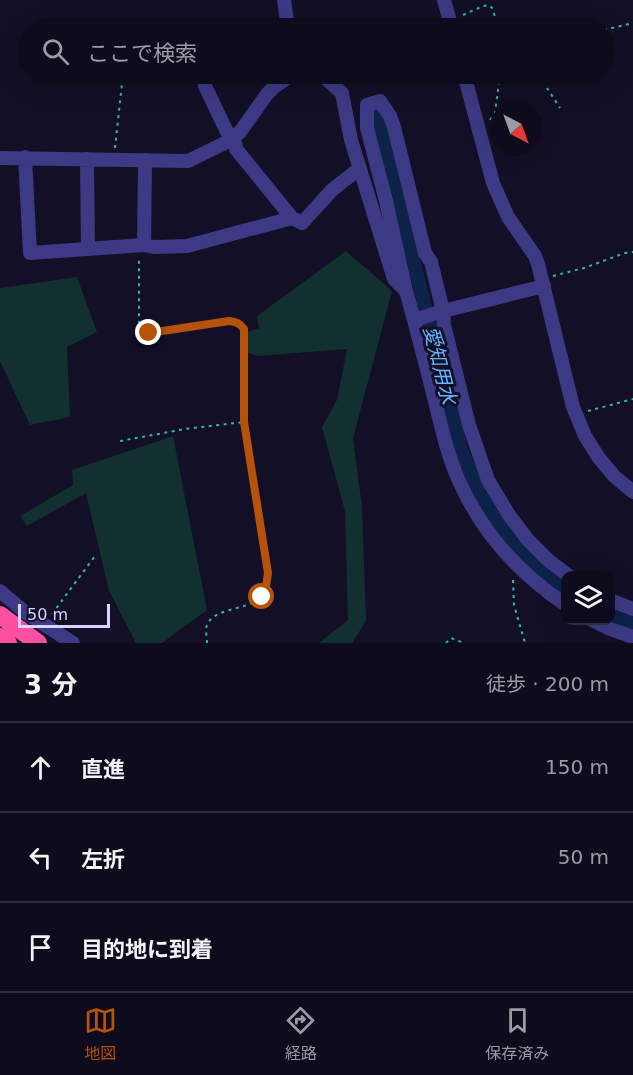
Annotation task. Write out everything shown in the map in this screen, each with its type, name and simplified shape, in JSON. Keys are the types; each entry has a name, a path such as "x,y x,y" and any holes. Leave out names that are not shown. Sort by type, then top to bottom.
{"highway":[{"path":"0,615 38,643"},
{"path":"0,637 8,643"}],"street":[{"path":"284,0 286,18"},
{"path":"444,0 448,18"},
{"path":"0,158 188,161 240,132 267,94 278,84"},
{"path":"332,84 342,93 351,140 394,279 406,291"},
{"path":"467,84 494,183 508,217 535,256 573,407 585,436 599,458 614,476 633,492"},
{"path":"205,86 236,149 292,218 303,223 332,190 360,168"},
{"path":"561,602 516,566 499,546 483,524 460,482 448,450 417,319 406,291 367,128 367,105 380,101 394,127 425,253 431,262 440,312 469,425 488,480 509,515 528,540 562,571"},
{"path":"25,157 30,253 142,245 187,246 292,218"},
{"path":"87,159 88,249"},
{"path":"142,245 145,160"},
{"path":"417,319 543,282"},
{"path":"0,591 26,613 73,643"},
{"path":"615,602 633,609"},
{"path":"601,625 633,637"}],"path":[{"path":"461,18 489,5 495,18"},
{"path":"615,27 633,23"},
{"path":"114,160 122,84"},
{"path":"479,127 483,126 495,113 499,84"},
{"path":"546,84 560,108"},
{"path":"142,245 139,323 142,328 149,333 229,321 236,322 244,329 244,422 268,573 265,593 262,597 246,606 230,609 210,620 206,630 207,643"},
{"path":"543,282 633,252"},
{"path":"576,414 633,399"},
{"path":"120,441 185,429 244,422"},
{"path":"45,625 95,556"},
{"path":"516,566 513,580 514,605 525,643"},
{"path":"446,643 451,638 464,643"}],"green space":[{"path":"346,251 392,291 353,438 362,507 366,621 352,643 319,643 348,620 345,511 322,427 337,400 347,349 257,356 247,352 244,333 259,328 257,316"},
{"path":"77,277 97,332 67,347 70,417 30,425 0,361 0,288"},
{"path":"173,436 207,610 162,643 136,643 109,591 86,493 27,526 20,516 73,485 72,470"}],"waterway":[{"name":"愛知用水","path":"375,108 461,450 490,511 513,542 542,572 561,585"},
{"name":"愛知用水","path":"615,617 633,624"}],"route":[{"path":"149,333 229,321 236,322 244,329 244,422 268,573 265,593 262,597"}]}
